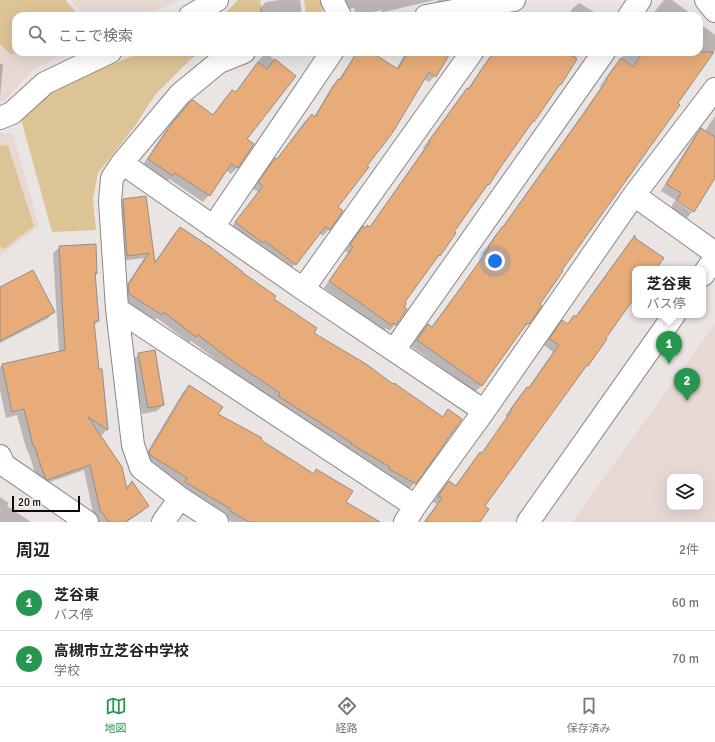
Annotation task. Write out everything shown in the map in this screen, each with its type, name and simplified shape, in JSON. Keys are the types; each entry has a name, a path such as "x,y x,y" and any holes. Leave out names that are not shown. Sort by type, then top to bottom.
{"street":[{"path":"197,12 217,0"},
{"path":"332,0 338,12"},
{"path":"632,12 640,0"},
{"path":"706,0 715,11"},
{"path":"458,12 506,6"},
{"path":"0,118 12,113 45,83 102,56"},
{"path":"217,522 180,498 141,468 134,445 117,309 110,201 112,178 122,163 180,94 219,62 234,56"},
{"path":"213,227 329,56"},
{"path":"303,289 469,56"},
{"path":"394,350 601,56"},
{"path":"117,309 410,514 634,195 715,89"},
{"path":"122,163 303,289 484,410"},
{"path":"634,195 715,253"},
{"path":"706,271 715,258"},
{"path":"528,522 672,318"},
{"path":"0,456 4,465 87,522"},
{"path":"163,522 180,498"}],"shaded area":[{"path":"0,0 67,0 78,12 12,12 12,56 57,56 51,61 34,68 4,101 0,102"},
{"path":"0,0 65,0 76,12 12,12 12,54 10,54 0,44"},
{"path":"71,0 180,0 152,12 81,12"},
{"path":"238,0 260,0 262,12 226,12"},
{"path":"304,0 320,0 324,8 322,12 306,12"},
{"path":"132,56 196,56 191,59 155,95 135,126 98,173 93,199 96,230 52,232 21,119 45,96 65,84"},
{"path":"0,133 13,134 39,226 0,256"},
{"path":"0,145 8,146 34,226 4,249 0,247"},
{"path":"715,324 715,522 572,522"}],"building":[{"path":"703,52 714,52 678,103 680,105 562,270 563,271 540,304 542,306 529,324 527,323 482,386 417,340 428,324 432,327 460,289 502,227 587,109 621,58 633,67 640,56 703,56"},
{"path":"355,56 377,56 398,69 406,56 449,56 436,77 429,72 393,132 367,166 369,167 338,207 343,211 330,230 325,227 296,265 265,241 263,243 235,222 263,186 258,182 275,158 277,159 312,114 315,117 338,79 340,80"},
{"path":"491,56 572,56 577,59 561,85 560,84 534,122 533,121 489,185 488,184 454,232 456,233 440,256 439,255 405,302 406,304 404,307 407,309 396,325 393,323 391,325 329,281 353,247 350,244 363,226 366,228 367,225 370,227 430,142 429,141 467,88 469,89"},
{"path":"275,59 296,76 247,139 254,144 238,168 231,164 210,196 175,173 173,176 148,159 172,123 189,103 193,100 213,115 232,90 236,92 258,62 267,69"},
{"path":"701,128 715,137 715,178 694,212 676,201 681,193 666,184"},
{"path":"146,196 155,263 180,227 209,246 243,273 276,296 274,299 317,328 314,333 366,364 443,417 448,409 462,419 416,484 389,469 390,467 351,444 352,443 278,396 280,393 228,358 198,335 196,337 164,312 162,315 129,294 128,285 149,253 127,256 123,199"},
{"path":"635,235 635,238 664,258 658,266 632,266 632,301 588,366 587,365 485,506 489,509 480,522 425,522 442,498 438,496 449,481 456,486 480,452 482,453 512,410 511,409 527,387 529,388 559,345 549,339 562,320 568,324 574,315 576,317"},
{"path":"96,244 97,274 95,272 99,321 94,322 99,369 102,369 108,430 88,417 122,467 127,489 132,481 149,506 125,522 109,522 100,510 90,465 47,480 45,478 34,445 33,446 24,409 12,412 2,364 65,350 59,246"},
{"path":"33,270 55,312 0,341 0,287"},
{"path":"155,350 164,405 148,408 138,353"},
{"path":"189,385 223,407 218,414 262,438 261,440 314,474 316,469 353,491 346,502 380,522 249,522 230,511 231,509 185,482 187,478 150,455 149,452"}],"place":[{"name":"芝谷東","path":"669,364"},
{"name":"高槻市立芝谷中学校","path":"687,401"}]}
